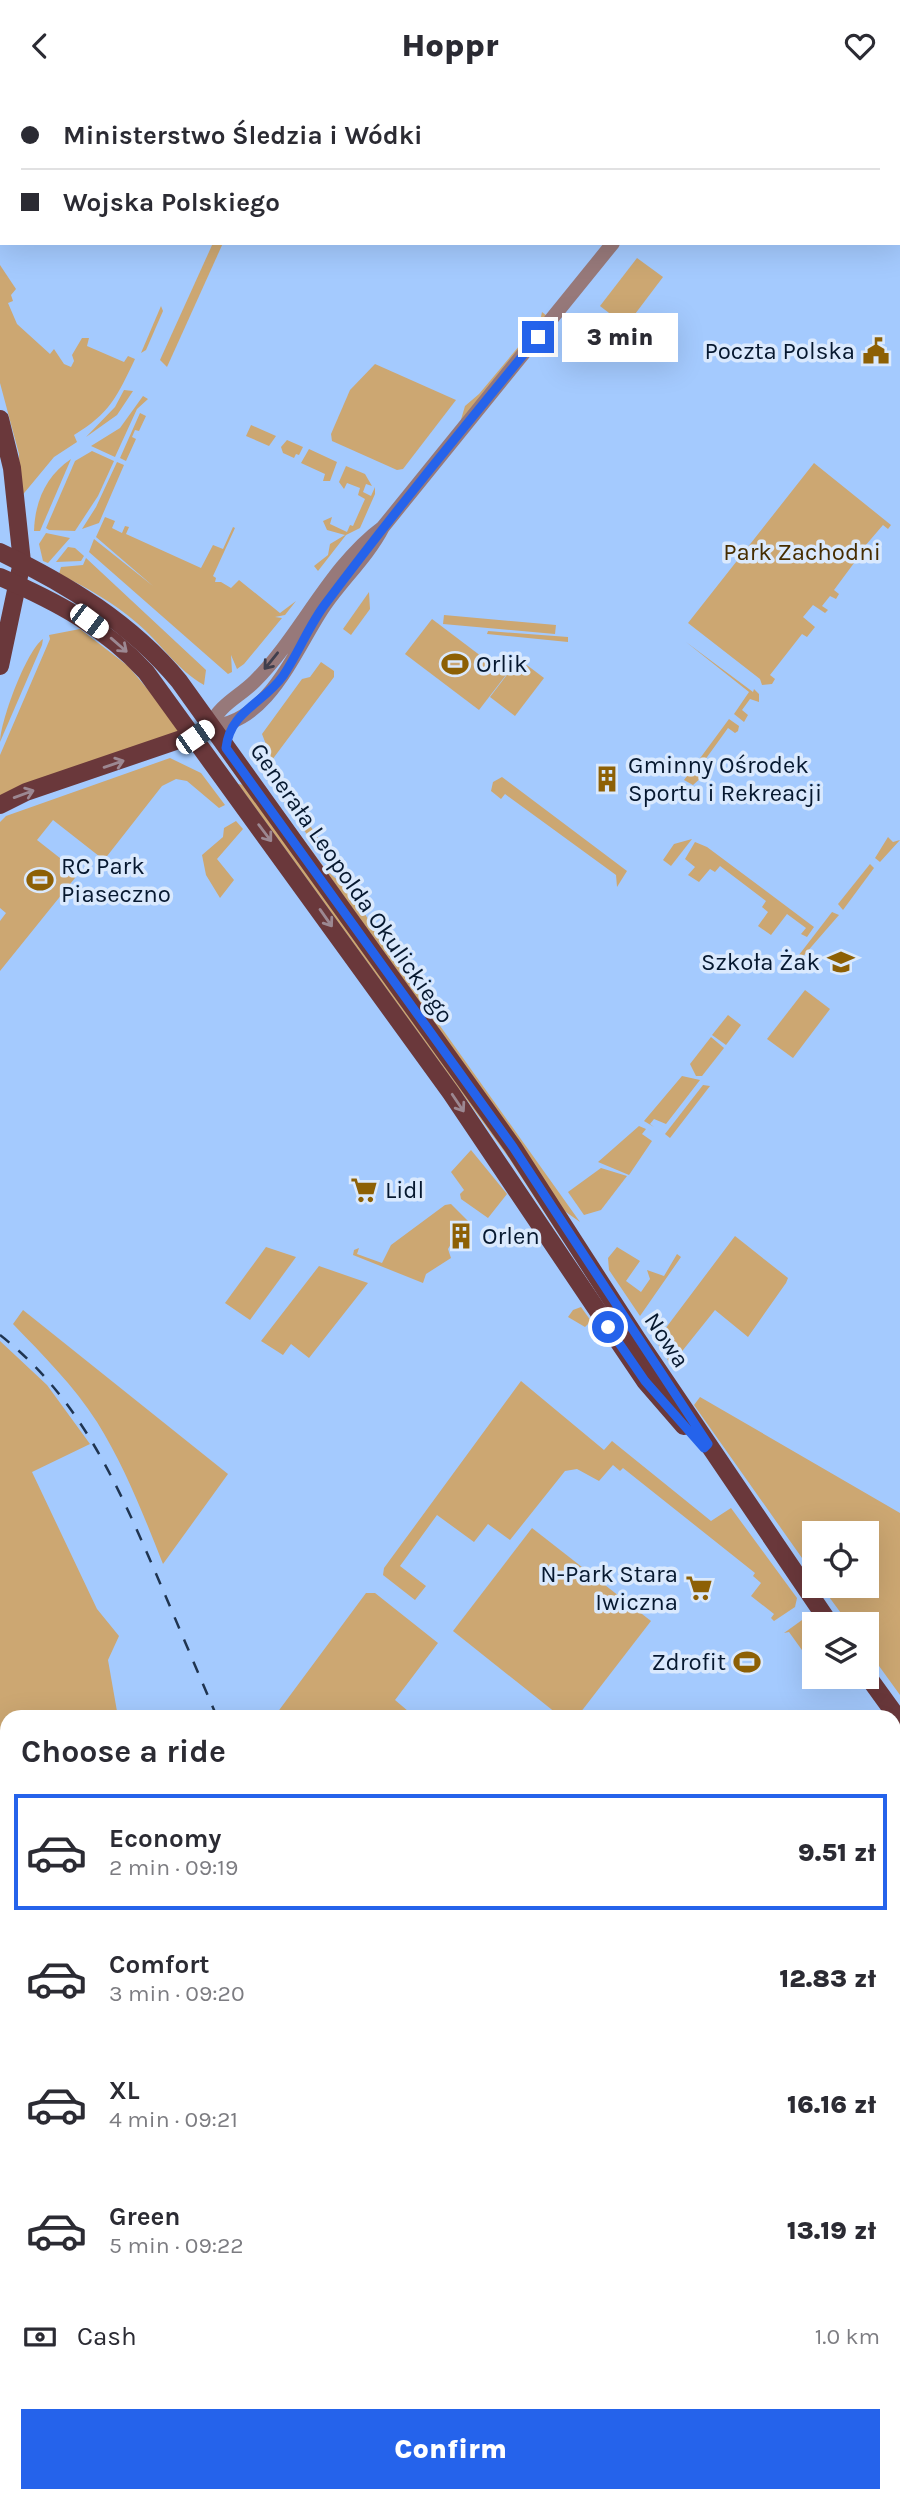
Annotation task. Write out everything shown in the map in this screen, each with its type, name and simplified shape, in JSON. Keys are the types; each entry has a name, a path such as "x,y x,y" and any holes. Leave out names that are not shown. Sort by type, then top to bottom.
{"main road":[{"path":"0,419 12,468 22,562 0,666"},
{"name":"Generała Leopolda Okulickiego","path":"0,552 103,610 128,628 162,661 497,1123 589,1262"},
{"name":"Generała Leopolda Okulickiego","path":"0,577 79,615 116,641 146,672 451,1093 577,1280"},
{"path":"0,805 26,792 195,737 210,726 176,711"},
{"name":"Nowa","path":"589,1262 706,1446"},
{"name":"Nowa","path":"577,1280 645,1381 724,1469 822,1612"},
{"path":"877,1689 892,1710"}],"street":[{"path":"210,726 234,720 258,703 282,677 317,615 383,527 611,245"},
{"path":"210,726 223,705 255,680 358,550 383,527"},
{"path":"189,695 223,705"},
{"path":"226,748 234,720"}],"green space":[{"path":"212,245 222,245 167,367 160,360"},
{"path":"637,258 663,277 626,326 600,306"},
{"path":"0,265 16,289 11,295 13,301 8,303 17,324 50,354 54,349 64,364 71,367 74,361 72,355 82,338 89,338 87,346 124,362 128,356 135,359 123,384 104,412 74,435 77,442 54,457 20,498 19,454 0,383"},
{"path":"161,306 163,311 146,350 141,353"},
{"path":"542,312 547,316 460,423 465,406 479,394 540,321"},
{"path":"375,364 456,400 403,469 397,470 332,441 331,434 350,390"},
{"path":"124,390 133,391 117,415 86,437 115,407"},
{"path":"143,396 148,399 137,409 115,457 91,446 120,428"},
{"path":"140,413 146,416 139,431 135,430 132,437 136,439 126,461 120,458"},
{"path":"251,425 276,436 269,446 246,436"},
{"path":"287,440 303,447 294,458 283,453 281,447"},
{"path":"309,449 337,462 330,481 323,481 325,474 301,463"},
{"path":"92,451 114,461 98,496 75,531 49,530 46,528 75,461"},
{"path":"71,459 40,531 34,531 43,490 55,473"},
{"path":"117,462 124,465 99,523 82,529 96,507"},
{"name":"Park Zachodni","path":"814,463 891,525 888,529 883,525 865,546 866,558 863,563 857,559 834,590 839,594 836,599 830,596 822,606 828,610 825,613 813,605 803,617 815,627 807,637 802,634 770,675 775,679 772,684 762,685 760,679 688,623"},
{"path":"346,466 365,474 372,486 366,484 363,492 371,496 375,487 375,494 360,528 346,535 318,571 314,566 328,555 330,544 345,535 327,530 323,521 332,517 330,524 347,532 350,525 353,526 365,499 358,495 360,488 347,483 344,489 339,482"},
{"path":"105,517 115,521 112,528 122,533 125,526 129,527 126,534 201,568 213,545 223,549 233,527 235,528 213,576 216,578 215,582 221,582 231,588 239,580 280,613 296,601 285,615 275,617 282,618 237,669 231,655 232,672 228,674 89,552 94,539 153,586 96,537"},
{"path":"46,533 70,538 48,563 43,561 39,544"},
{"path":"68,547 75,548 84,556 81,561 56,562"},
{"path":"86,558 206,670 204,685 185,672 128,615 59,574 61,567 83,565"},
{"path":"369,592 370,609 351,635 343,629"},
{"path":"444,615 556,625 555,634 443,624"},
{"name":"Orlik","path":"432,619 506,675 479,710 405,654"},
{"path":"80,629 128,666 182,730 0,798 0,755 50,639 49,635"},
{"path":"488,631 568,637 568,642 487,634"},
{"path":"43,639 0,742 4,719 15,687 29,657"},
{"path":"686,642 759,694 759,702 750,699 742,710 748,715 744,722 734,714 749,692"},
{"path":"519,659 544,678 515,716 490,697"},
{"path":"321,662 334,671 334,677 272,760 262,734 302,679 310,677"},
{"path":"729,719 739,726 738,731 735,733 728,728 697,771 703,776 693,785 684,780"},
{"path":"170,758 201,773 225,805 219,808 187,781 176,779 162,786 104,860 53,820 37,840 79,873 0,971 0,921 6,913 0,908 0,822 6,816"},
{"path":"258,766 276,773 344,878 329,865"},
{"path":"502,777 627,871 617,887 616,875 505,794 501,799 491,791 493,782"},
{"path":"258,778 326,870 348,889 438,1023 580,1222 563,1210"},
{"path":"238,784 245,785 514,1157 565,1244 509,1158"},
{"path":"236,821 243,829 217,859 234,880 220,898 206,875 202,855 223,837 224,828"},
{"path":"888,837 893,842 900,840 880,862 875,858"},
{"path":"692,839 671,866 663,860 674,844"},
{"path":"695,842 707,847 814,927 807,937 801,934 806,928 787,914 771,935 758,926 768,912 762,907 766,901 720,866 715,872 710,869 699,882 688,875 695,867 685,859"},
{"path":"870,864 874,868 843,910 838,904"},
{"path":"832,912 839,915 799,961 792,964"},
{"path":"805,990 830,1009 793,1058 767,1039"},
{"path":"728,1015 741,1025 726,1045 712,1035"},
{"path":"711,1037 724,1048 702,1076 696,1076 690,1064"},
{"path":"682,1076 700,1080 666,1124 654,1119 650,1124 654,1127 644,1121"},
{"path":"703,1085 710,1086 670,1138 665,1134"},
{"path":"639,1126 646,1129 642,1134 652,1141 629,1175 598,1162"},
{"path":"471,1150 507,1194 488,1218 461,1199 460,1194 464,1190 451,1172"},
{"path":"601,1168 627,1176 601,1210 584,1215 568,1192"},
{"path":"451,1204 469,1222 466,1228 459,1228 453,1234 455,1237 448,1249 451,1258 426,1274 423,1283 353,1255 354,1250 359,1248 357,1254 382,1263 391,1245 445,1205"},
{"path":"735,1236 788,1278 786,1283 748,1337 715,1310 671,1365 656,1341"},
{"path":"266,1247 296,1257 250,1320 225,1303"},
{"path":"617,1247 640,1261 626,1281 641,1292 650,1279 647,1270 664,1276 677,1254 681,1257 640,1316 609,1270 608,1258"},
{"path":"319,1266 368,1283 309,1358 291,1344 283,1355 261,1341"},
{"path":"581,1307 591,1321 585,1327 568,1317 573,1310"},
{"path":"23,1310 228,1474 163,1564 125,1474 97,1422 68,1383 13,1324"},
{"path":"0,1341 47,1385 90,1444 32,1472 97,1609 119,1636 108,1660 117,1710 0,1710"},
{"path":"521,1381 604,1450 612,1441 711,1521 731,1508 797,1598 795,1607 774,1621 771,1618 774,1614 751,1596 761,1583 753,1576 755,1573 623,1468 620,1471 613,1465 599,1481 577,1469 565,1471 510,1540 488,1524 474,1542 437,1515 400,1566 426,1586 415,1600 383,1575 384,1568"},
{"path":"700,1397 900,1513 900,1695 879,1666 879,1612 840,1612 830,1598 879,1598 879,1521 802,1521 802,1558 694,1405"},
{"path":"532,1528 651,1621 582,1710 552,1710 453,1631"},
{"path":"366,1593 375,1593 438,1643 395,1700 407,1710 279,1710"},
{"path":"802,1620 802,1650 789,1632 784,1633"}],"railway":[{"path":"0,1335 52,1385 92,1442 140,1536 214,1710"}],"place":[{"name":"Poczta Polska","path":"876,351"},
{"name":"Orlik","path":"455,664"},
{"name":"Gminny Ośrodek Sportu i Rekreacji","path":"607,779"},
{"name":"RC Park Piaseczno","path":"40,880"},
{"name":"Szkoła Żak","path":"841,962"},
{"name":"Lidl","path":"364,1190"},
{"name":"Orlen","path":"461,1236"},
{"name":"N-Park Stara Iwiczna","path":"699,1588"},
{"name":"Zdrofit","path":"747,1662"}],"route":[{"path":"538,337 383,527 317,615 282,677 258,703 234,720 226,748 448,1059 497,1123 708,1444 704,1448 645,1381 608,1327"}]}
